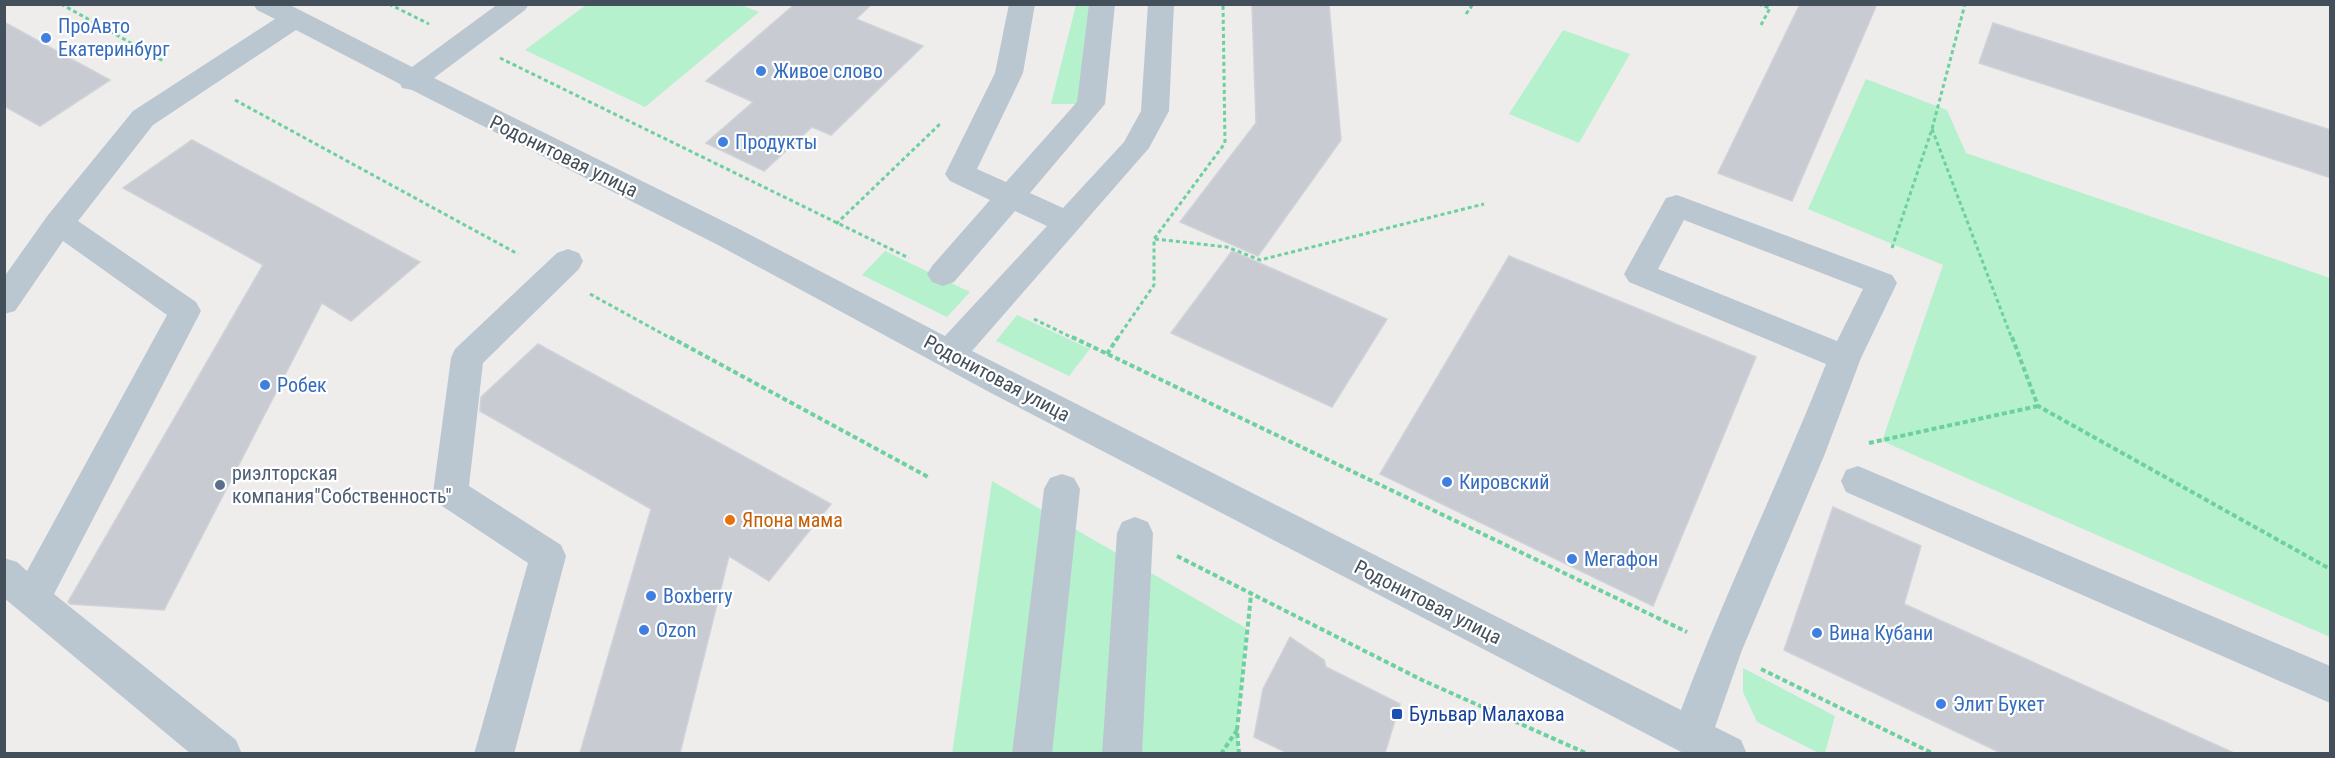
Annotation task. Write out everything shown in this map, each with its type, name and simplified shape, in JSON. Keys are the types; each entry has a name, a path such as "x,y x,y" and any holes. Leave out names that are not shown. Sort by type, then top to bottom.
{"street":[{"name":"Родонитовая улица","path":"266,4 412,81 676,212 950,353 1003,384 1726,753"},
{"path":"412,81 516,4"},
{"path":"1022,4 1010,73 960,174 1067,222"},
{"path":"943,274 1091,104 1102,4"},
{"path":"950,353 1135,148 1155,111 1161,4"},
{"path":"4,302 59,223 142,118 294,20"},
{"path":"1692,735 1723,650 1807,456 1845,358 1881,283 1677,206 1640,274 1845,358"},
{"path":"32,599 185,311 59,223"},
{"path":"494,753 548,556 451,493 467,358 561,267"},
{"path":"1858,481 2331,685"},
{"path":"1032,753 1062,489"},
{"path":"1122,753 1135,533"},
{"path":"4,574 222,753"}],"path":[{"path":"60,4 200,81 561,267 930,478"},
{"path":"389,4 836,224 943,274"},
{"path":"1107,354 1154,285 1154,239 1225,142 1223,4"},
{"path":"1466,14 1473,4"},
{"path":"1758,4 1770,8 1761,25"},
{"path":"1881,283 1932,129 1965,4"},
{"path":"836,224 945,119"},
{"path":"1932,129 2038,406 2331,569"},
{"path":"1154,239 1227,247 1260,260 1484,204"},
{"path":"997,302 1934,753"},
{"path":"1807,456 2038,406"},
{"path":"1135,533 1251,595 1422,680 1588,753"},
{"path":"1239,753 1237,730 1251,595"},
{"path":"1221,753 1237,730"}],"green space":[{"path":"586,5 741,5 759,12 645,107 525,50"},
{"path":"1076,5 1105,5 1091,104 1051,104"},
{"path":"1563,30 1630,54 1579,143 1509,114"},
{"path":"1866,79 1947,110 1966,153 2330,278 2330,637 1882,441 1943,265 1808,209"},
{"path":"885,251 970,292 947,317 862,275"},
{"path":"1017,315 1090,349 1069,376 996,341"},
{"path":"992,481 1246,628 1237,730 1239,753 952,754"},
{"path":"1743,668 1835,716 1825,753 1819,753 1757,722 1743,692"}],"building":[{"path":"795,4 872,4 856,19 923,46 831,135 812,127 764,171 706,143 753,102 706,81"},
{"path":"1252,4 1329,4 1341,140 1258,256 1180,222 1256,123"},
{"path":"1800,4 1877,4 1792,201 1718,173"},
{"path":"4,22 110,80 40,126 4,106"},
{"path":"1993,23 2331,130 2331,178 1979,63"},
{"path":"192,140 420,262 351,321 322,303 164,610 70,604 68,602 263,265 123,188"},
{"path":"1232,251 1387,319 1332,407 1171,333"},
{"path":"1509,256 1756,357 1653,606 1380,474"},
{"path":"538,344 831,504 769,581 729,556 680,753 580,753 651,509 480,411 481,397"},
{"path":"1833,507 1921,546 1904,604 2234,753 2001,753 1784,650"},
{"path":"1290,637 1324,660 1326,667 1400,704 1385,753 1287,753 1254,737 1263,689"}],"place":[{"name":"ПроАвто Екатеринбург","path":"46,38"},
{"name":"Живое слово","path":"761,71"},
{"name":"Продукты","path":"723,142"},
{"name":"Робек","path":"265,385"},
{"name":"Кировский","path":"1447,482"},
{"name":"риэлторская компания\"Собственность\"","path":"220,485"},
{"name":"Япона мама","path":"730,520"},
{"name":"Мегафон","path":"1572,559"},
{"name":"Boxberry","path":"651,596"},
{"name":"Ozon","path":"644,630"},
{"name":"Вина Кубани","path":"1817,633"},
{"name":"Элит Букет","path":"1941,704"},
{"name":"Бульвар Малахова","path":"1397,714"}]}
